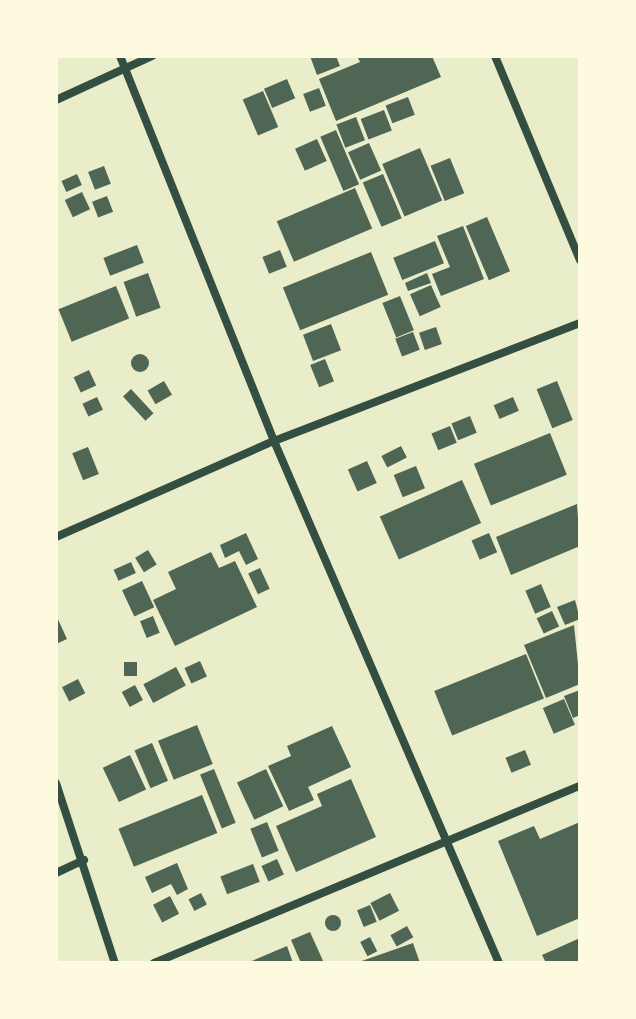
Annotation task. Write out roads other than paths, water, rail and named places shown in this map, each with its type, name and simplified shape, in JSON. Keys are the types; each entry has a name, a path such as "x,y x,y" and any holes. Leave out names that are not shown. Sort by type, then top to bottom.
{"street":[{"path":"120,56 274,441 499,963"},
{"path":"56,100 152,56"},
{"path":"495,56 580,260"},
{"path":"56,537 274,441 580,323"},
{"path":"56,783 84,860 115,963"},
{"path":"154,963 580,786"},
{"path":"56,873 84,860"}]}
